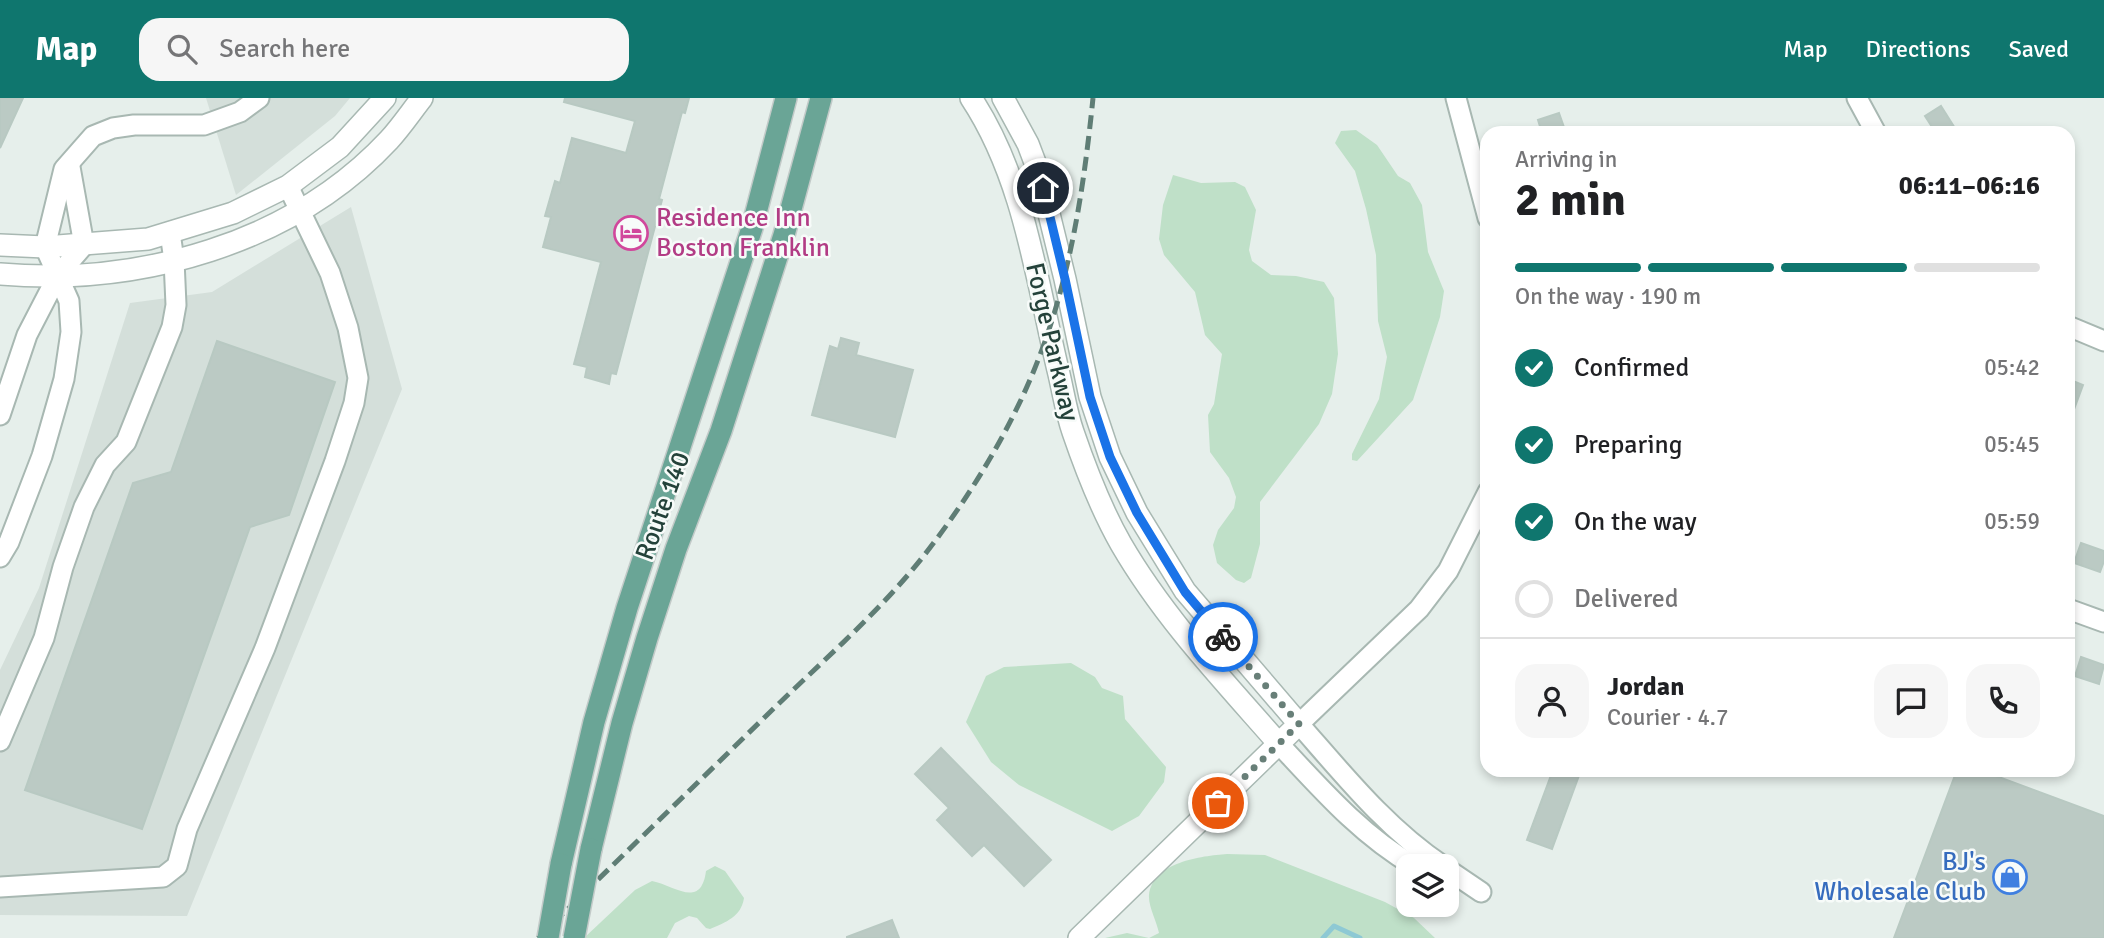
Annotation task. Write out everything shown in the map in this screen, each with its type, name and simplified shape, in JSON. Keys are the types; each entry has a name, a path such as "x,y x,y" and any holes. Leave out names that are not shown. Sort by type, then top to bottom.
{"main road":[{"name":"Route 140","path":"548,938 561,864 601,697 631,596 752,228 786,98"},
{"name":"Route 140","path":"574,938 591,849 622,723 676,549 721,431 784,235 821,98"}],"street":[{"path":"0,557 9,542 42,456 64,379 71,332 69,301 45,247 64,169 93,136 113,128 134,125 204,125 239,105 259,98"},
{"path":"0,245 45,247 148,239 233,213 288,186 340,147 385,98"},
{"path":"0,274 58,275 144,269 235,243 300,210 346,179 389,140 422,98"},
{"name":"Forge Parkway","path":"971,98 998,143 1019,202 1072,429 1093,488 1121,544 1154,595 1194,646 1279,744"},
{"name":"Forge Parkway","path":"1003,98 1028,144 1039,173 1090,397 1110,457 1137,513 1185,592 1299,724"},
{"path":"1455,98 1480,189"},
{"path":"1857,98 1872,126"},
{"path":"69,162 84,245"},
{"path":"0,887 163,877 177,866 187,829 265,648 354,403 358,378 348,328 330,273 288,186"},
{"path":"0,741 44,638 63,567 84,507 105,465 126,442 172,327 176,304 170,233"},
{"path":"0,415 27,335 58,275 84,245"},
{"path":"2075,329 2104,341"},
{"path":"1079,938 1419,609 1448,571 1480,508"},
{"path":"2075,612 2104,622"},
{"path":"1299,724 1373,806 1425,854"},
{"path":"1279,744 1340,809 1384,849 1396,856"},
{"path":"1459,877 1481,892 1459,884"}],"shaded area":[{"path":"206,98 350,98 335,116 236,195"},
{"path":"351,207 402,389 187,916 0,915 0,670 39,588 130,303 212,292"}],"green space":[{"path":"1356,130 1377,145 1398,176 1410,183 1422,205 1428,252 1444,291 1440,317 1413,400 1357,461 1352,460 1352,454 1379,399 1387,357 1378,321 1376,255 1366,209 1355,171 1335,143 1341,131"},
{"path":"1173,175 1201,183 1235,182 1245,187 1256,210 1249,250 1252,261 1271,275 1296,276 1324,282 1334,298 1338,354 1332,394 1319,424 1260,502 1260,544 1251,578 1244,583 1236,580 1217,563 1213,545 1218,530 1234,508 1236,497 1229,478 1210,452 1208,415 1214,404 1222,354 1205,335 1195,292 1164,255 1159,239 1163,205"},
{"path":"1071,663 1095,677 1102,688 1123,696 1125,719 1166,767 1164,782 1139,816 1112,831 1019,785 991,762 966,722 986,676 1004,667"},
{"path":"1227,854 1265,855 1385,902 1396,908 1396,917 1412,917 1435,938 1149,938 1159,933 1149,895 1152,884 1159,875 1180,863"},
{"path":"715,866 725,871 744,898 740,910 727,921 710,929 697,918 689,916 675,923 667,938 584,938 635,890 652,881 693,892 699,890 706,871"},
{"path":"1127,933 1149,938 1105,938"}],"building":[{"path":"0,98 23,98 0,148"},
{"name":"Residence Inn Boston Franklin","path":"565,98 689,98 685,113 682,112 659,199 662,200 616,374 611,373 609,384 585,377 587,367 574,364 601,262 543,247 551,217 545,216 555,181 560,183 572,138 626,153 635,121 564,102"},
{"path":"1941,106 1954,126 1931,126 1925,116"},
{"path":"1559,113 1564,126 1540,126 1538,120"},
{"path":"841,338 859,343 856,355 913,370 895,437 812,415 830,346 838,349"},
{"path":"217,341 335,382 289,515 250,527 142,829 25,790 133,483 171,472"},
{"path":"2075,382 2083,385 2075,407"},
{"path":"2081,543 2104,551 2100,572 2075,563"},
{"path":"2081,657 2104,665 2099,684 2075,676"},
{"path":"941,748 1051,860 1024,886 984,845 972,856 937,820 949,808 915,774"},
{"path":"1550,777 1578,777 1552,849 1527,840"},
{"name":"BJ's Wholesale Club","path":"1954,777 1999,777 2104,816 2104,938 1894,938"},
{"path":"892,920 899,938 847,938 847,937"}],"waterway":[{"path":"1323,938 1334,926 1360,938"}],"railway":[{"path":"538,938 874,612 914,568 967,496 1016,410 1047,335 1059,297 1077,218 1093,98"}],"way so far":[{"path":"1218,803 1299,724 1223,637"}],"place":[{"name":"Residence Inn Boston Franklin","path":"631,233"},
{"name":"BJ's Wholesale Club","path":"2010,877"}],"route":[{"path":"1043,188 1090,397 1110,457 1137,513 1185,592 1223,637"}]}
